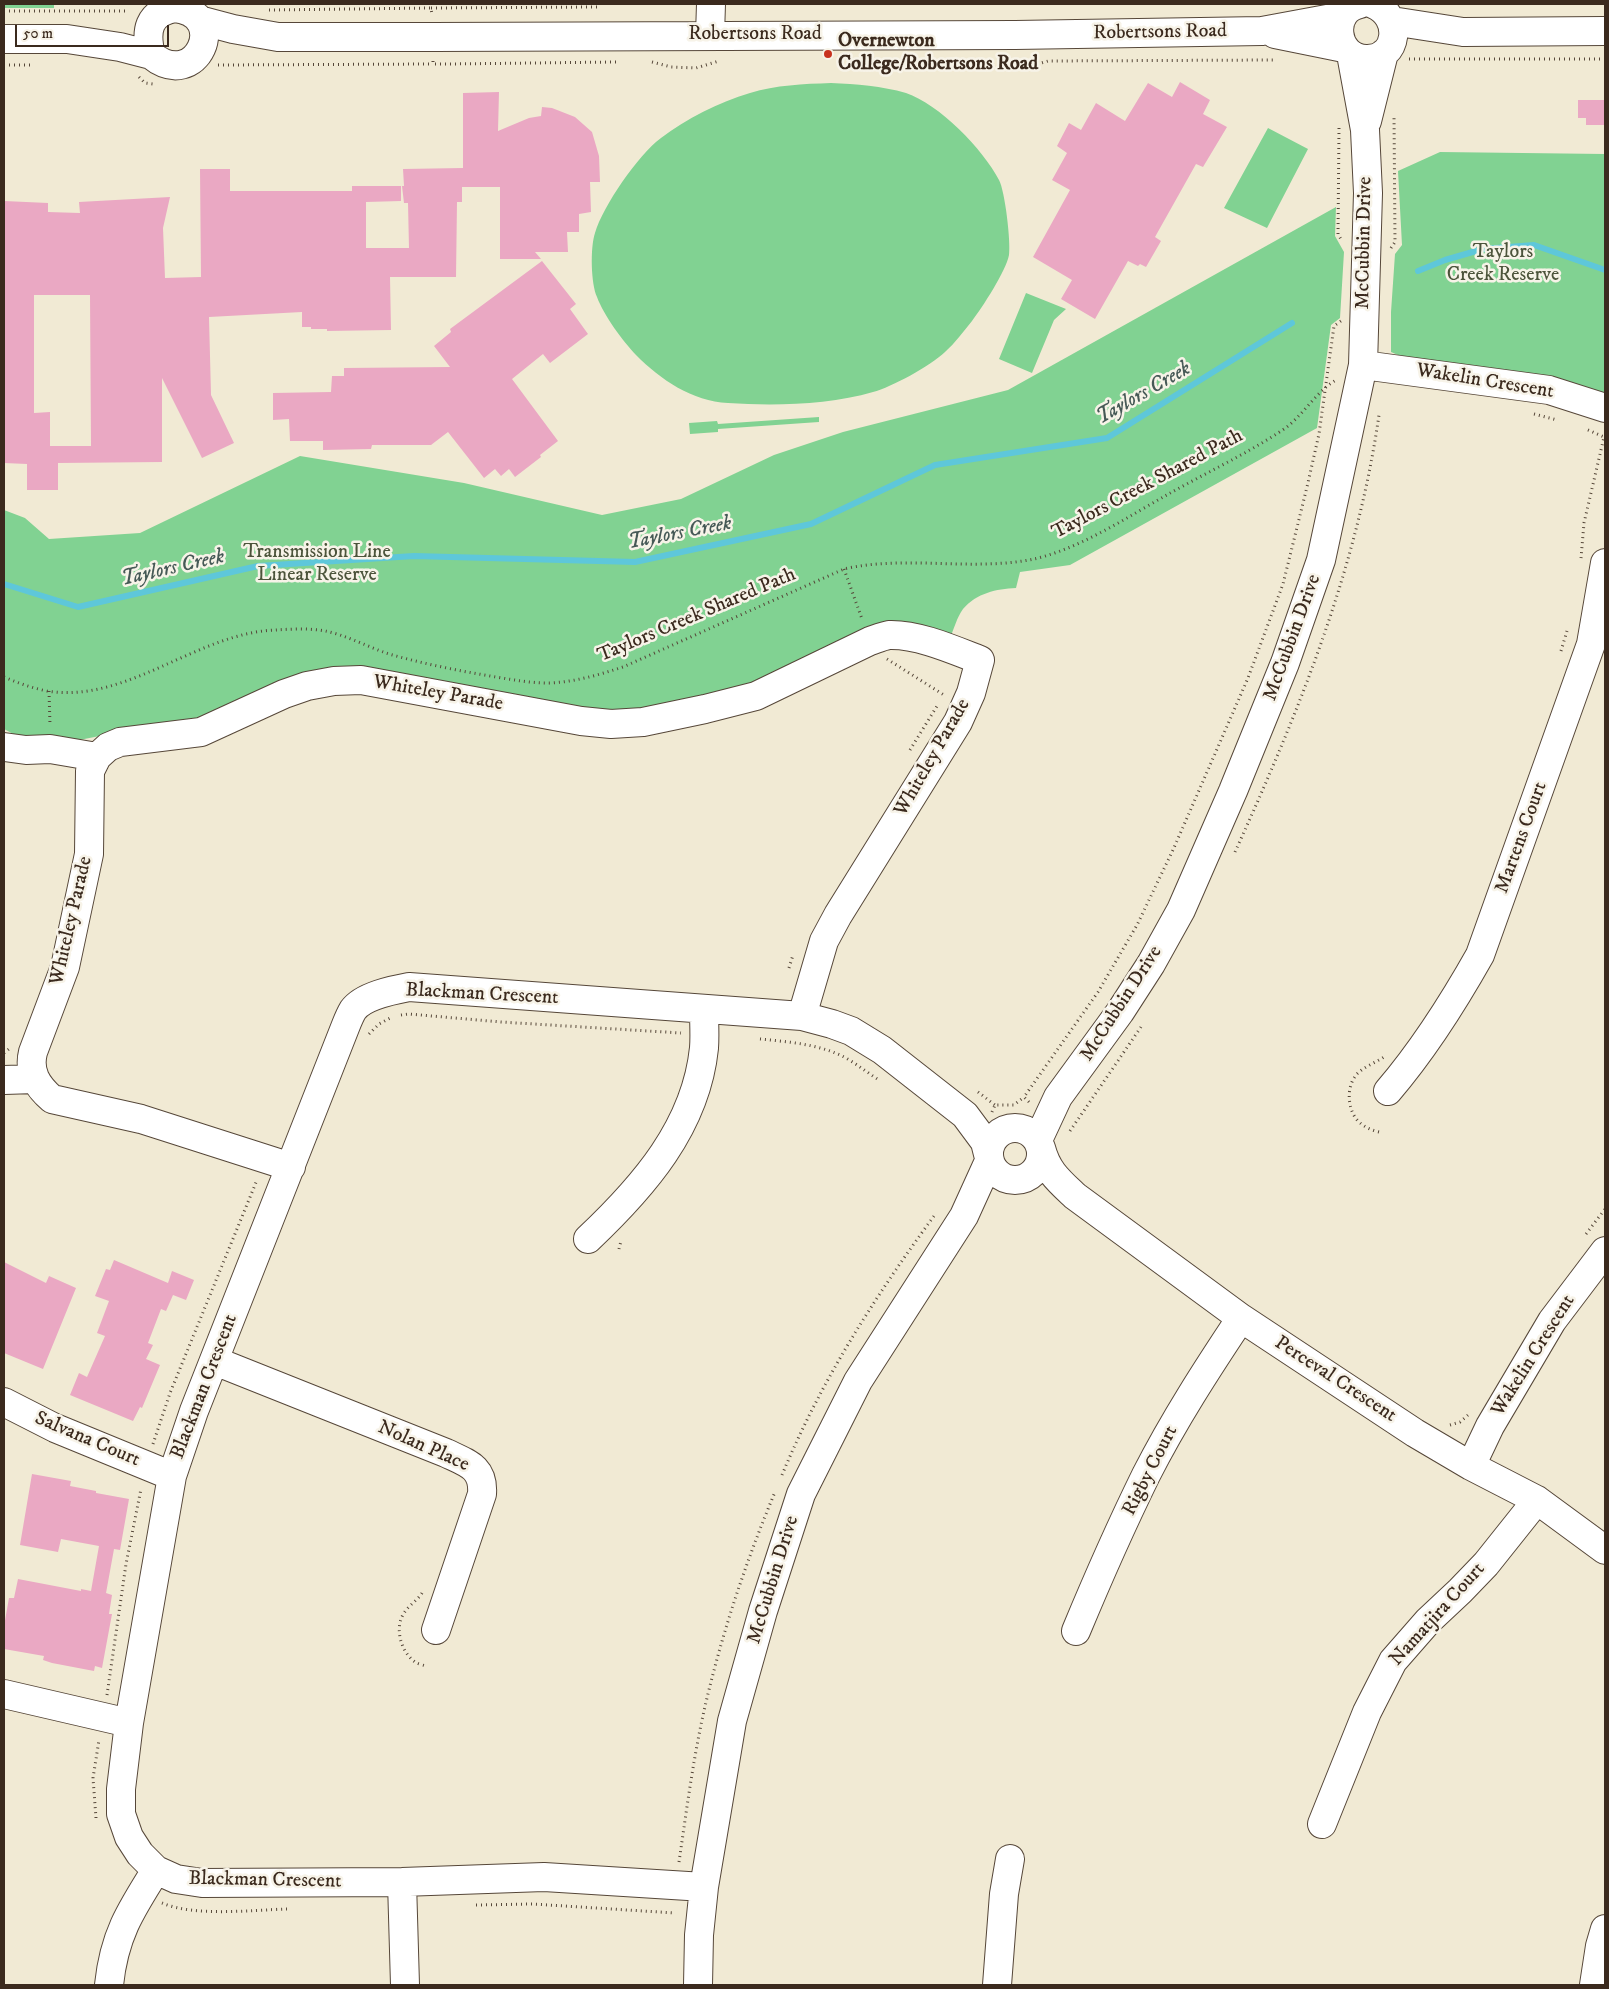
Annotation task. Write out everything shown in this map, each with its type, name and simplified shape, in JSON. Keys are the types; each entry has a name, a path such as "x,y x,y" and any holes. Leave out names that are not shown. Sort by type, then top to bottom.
{"street":[{"path":"712,4 718,35"},
{"path":"718,35 723,4"},
{"name":"Robertsons Road","path":"150,12 175,8 184,9 233,29 278,37"},
{"path":"67,39 114,31 150,12"},
{"path":"4,39 67,39 120,47 151,55 148,36 150,12"},
{"path":"194,12 204,28 203,46 208,60"},
{"name":"Robertsons Road","path":"1262,31 1348,51 1367,59 1373,19"},
{"name":"Robertsons Road","path":"151,55 166,64 175,65 192,60 208,60 224,47 278,37 1035,35 1262,31 1373,19 1463,32 1605,31"},
{"name":"McCubbin Drive","path":"1036,1125 1120,1012 1151,964 1181,910 1233,791 1285,663 1321,560 1363,365 1368,193 1364,130 1348,51 1338,32 1373,19 1364,130"},
{"name":"Wakelin Crescent","path":"1363,365 1549,390 1605,408"},
{"name":"Martens Court","path":"1388,1091 1418,1053 1458,996 1480,955 1591,644 1592,565"},
{"name":"Whiteley Parade","path":"35,1079 31,1060 32,1052 65,967 89,854 90,771 97,757 108,747 120,742 201,732 284,694 307,686 334,681 361,680 581,721 611,724 643,722 756,696 878,649 888,635 903,636 953,649 982,650 971,693 958,722 838,915 824,941 802,1016"},
{"path":"4,747 26,750 50,749 97,757"},
{"name":"Blackman Crescent","path":"704,1887 544,1877 402,1882 202,1883 176,1879 149,1881 140,1854 129,1837 121,1814 116,1720 172,1476 194,1411 354,1009 377,995 409,988 704,1022 802,1016 851,1031 882,1050 965,1115 985,1142 989,1158"},
{"path":"588,1239 637,1190 667,1150 682,1125 700,1072 704,1047 704,1022"},
{"path":"4,1080 35,1079 41,1089 52,1099 140,1119 291,1167"},
{"name":"Blackman Crescent","path":"965,1115 994,1127 1036,1125"},
{"path":"1036,1125 1041,1157 1035,1172 1016,1181 997,1174 989,1158 993,1139 1004,1130 1036,1125"},
{"name":"Perceval Crescent","path":"1036,1125 1045,1163 1054,1177 1075,1196 1241,1318 1408,1428 1471,1466 1537,1500 1605,1550"},
{"name":"McCubbin Drive","path":"698,1985 699,1935 704,1887 732,1721 763,1611 801,1494 858,1381 964,1216 989,1158"},
{"name":"McCubbin Drive","path":"964,1216 987,1195 1016,1181"},
{"name":"Perceval Crescent","path":"1016,1181 1036,1182 1075,1196"},
{"name":"Wakelin Crescent","path":"1471,1466 1490,1426 1595,1244"},
{"name":"Rigby Court","path":"1076,1631 1102,1567 1147,1474 1182,1411 1241,1318"},
{"name":"Nolan Place","path":"215,1361 446,1453 470,1465 478,1472 483,1483 482,1494 436,1630"},
{"name":"Salvana Court","path":"4,1402 55,1428 172,1476"},
{"name":"Namatjira Court","path":"1322,1824 1367,1712 1393,1661 1428,1621 1486,1564 1537,1500"},
{"path":"4,1694 116,1720"},
{"path":"997,1985 1004,1894 1010,1859"},
{"path":"109,1985 114,1952 130,1911 149,1881"},
{"path":"402,1882 404,1985"},
{"path":"1594,1985 1600,1946 1605,1929"}],"path":[{"path":"431,8 597,7"},
{"path":"4,11 150,12"},
{"path":"1373,19 1409,60 1605,59"},
{"path":"208,60 433,64"},
{"path":"1390,250 1395,242 1394,108"},
{"path":"1339,118 1338,234 1343,243"},
{"path":"1146,1020 1068,1134 1036,1125 1024,1097 1098,992 1137,925 1176,842 1248,678 1283,584 1318,434 1334,326 1344,319"},
{"name":"Taylors Creek Shared Path","path":"4,677 30,687 49,691 89,690 139,676 224,640 269,630 296,629 325,631 403,658 469,673 539,683 571,681 593,677 623,667 844,569 862,565 905,562 1010,562 1030,560 1090,538 1282,431 1326,386 1363,365"},
{"path":"1528,412 1564,421"},
{"path":"1234,853 1297,708 1332,616 1352,549 1373,453 1379,415"},
{"path":"1580,427 1605,436 1584,522 1592,565"},
{"path":"844,569 878,649 944,695 907,755"},
{"path":"1559,657 1568,629"},
{"path":"49,691 50,749"},
{"path":"788,976 794,954"},
{"path":"365,1039 379,1024 394,1016 409,1014 501,1022 704,1022"},
{"path":"751,1038 800,1043 828,1051 846,1058 884,1084"},
{"path":"4,1053 8,1051 12,1044 32,1052"},
{"path":"1379,1132 1368,1129 1358,1122 1350,1103 1350,1092 1351,1083 1358,1074 1366,1066 1386,1055"},
{"path":"973,1088 995,1105"},
{"path":"98,1823 95,1814 93,1778 116,1720 126,1564 146,1466 170,1393 266,1159"},
{"path":"1595,1244 1605,1209"},
{"path":"1442,1424 1450,1425 1460,1422 1469,1412"},
{"path":"424,1586 421,1595 403,1615 400,1627 401,1640 405,1652 416,1663 426,1666"},
{"path":"669,1862 679,1862"},
{"path":"149,1881 154,1900 184,1909 202,1911 291,1908"},
{"path":"466,1906 533,1904 675,1913"}],"green space":[{"path":"4,4 54,4 54,8 4,8"},
{"path":"831,83 869,86 906,93 932,107 959,129 982,155 999,180 1007,217 1009,255 1007,262 993,289 976,315 949,349 921,369 881,389 838,400 801,404 728,403 690,394 667,381 636,355 604,312 593,284 592,266 593,240 599,222 622,182 642,156 661,138 681,124 715,106 760,90 800,84"},
{"path":"1268,128 1308,149 1267,228 1224,208"},
{"name":"Taylors Creek Reserve","path":"1440,152 1605,154 1605,395 1567,381 1500,369 1405,358 1391,352 1391,312 1395,254 1402,245 1398,171"},
{"name":"Transmission Line Linear Reserve","path":"1336,207 1335,236 1344,252 1340,318 1331,325 1317,428 1070,565 1020,572 1016,588 1001,589 987,593 968,604 959,616 950,638 921,630 751,686 648,711 596,712 358,669 183,726 120,732 69,742 17,736 4,729 4,510 25,518 49,539 140,533 300,456 464,483 602,515 681,499 774,455 843,432 1008,390"},
{"path":"1026,293 1066,309 1054,320 1032,373 999,359"},
{"path":"819,417 819,422 718,429 718,432 690,434 689,423 717,421 718,424"}],"building":[{"path":"1180,82 1210,100 1203,114 1227,127 1203,167 1196,164 1155,237 1161,241 1146,267 1140,264 1138,266 1128,261 1095,319 1061,299 1072,280 1033,257 1070,190 1052,180 1067,153 1057,146 1069,123 1081,130 1096,103 1125,121 1148,83 1172,97"},
{"path":"499,92 498,131 529,118 541,116 542,107 552,108 575,117 592,132 599,156 600,182 590,182 591,212 579,214 579,232 567,232 568,252 535,252 541,259 500,259 500,187 462,187 462,202 457,202 456,277 390,277 391,330 327,331 327,329 311,329 311,327 302,327 302,312 209,317 211,395 234,443 202,458 162,378 162,462 58,463 58,490 27,490 27,464 4,463 4,201 48,203 48,212 80,213 79,202 170,197 163,228 165,278 201,277 200,169 230,169 230,191 352,191 352,186 401,186 401,201 366,202 366,248 409,248 408,203 404,203 403,169 463,168 463,93","holes":["34,295 90,295 91,446 50,446 50,412 34,413"]},
{"path":"1578,100 1605,100 1605,125 1586,125 1586,118 1578,118"},
{"path":"542,261 576,304 570,309 588,334 550,363 543,354 512,379 558,441 515,477 509,469 501,476 495,469 484,478 448,432 431,445 372,445 371,449 323,450 323,441 290,441 289,419 273,420 273,393 331,392 332,376 344,376 344,368 450,367 434,346 451,332 450,329"},
{"path":"114,1260 168,1283 172,1271 194,1280 186,1300 173,1295 166,1311 161,1309 148,1343 153,1345 146,1359 160,1365 142,1408 140,1407 133,1421 70,1395 79,1373 87,1377 105,1336 97,1333 109,1301 95,1296 106,1269 110,1270"},
{"path":"4,1262 46,1283 49,1276 76,1288 43,1369 4,1353"},
{"path":"32,1474 71,1481 70,1486 129,1499 120,1550 114,1549 106,1593 112,1595 109,1614 112,1614 102,1668 95,1666 94,1671 52,1663 43,1660 44,1656 4,1649 4,1626 9,1598 14,1598 18,1579 81,1591 81,1589 91,1591 99,1546 61,1539 58,1552 20,1545"}],"waterway":[{"name":"Taylors Creek","path":"1418,271 1445,260 1483,249 1534,245 1605,270"},
{"name":"Taylors Creek","path":"4,584 78,607 258,566 414,556 635,562 811,524 935,465 1107,438 1292,323"}],"place":[{"name":"Overnewton College/Robertsons Road","path":"828,54"}]}
